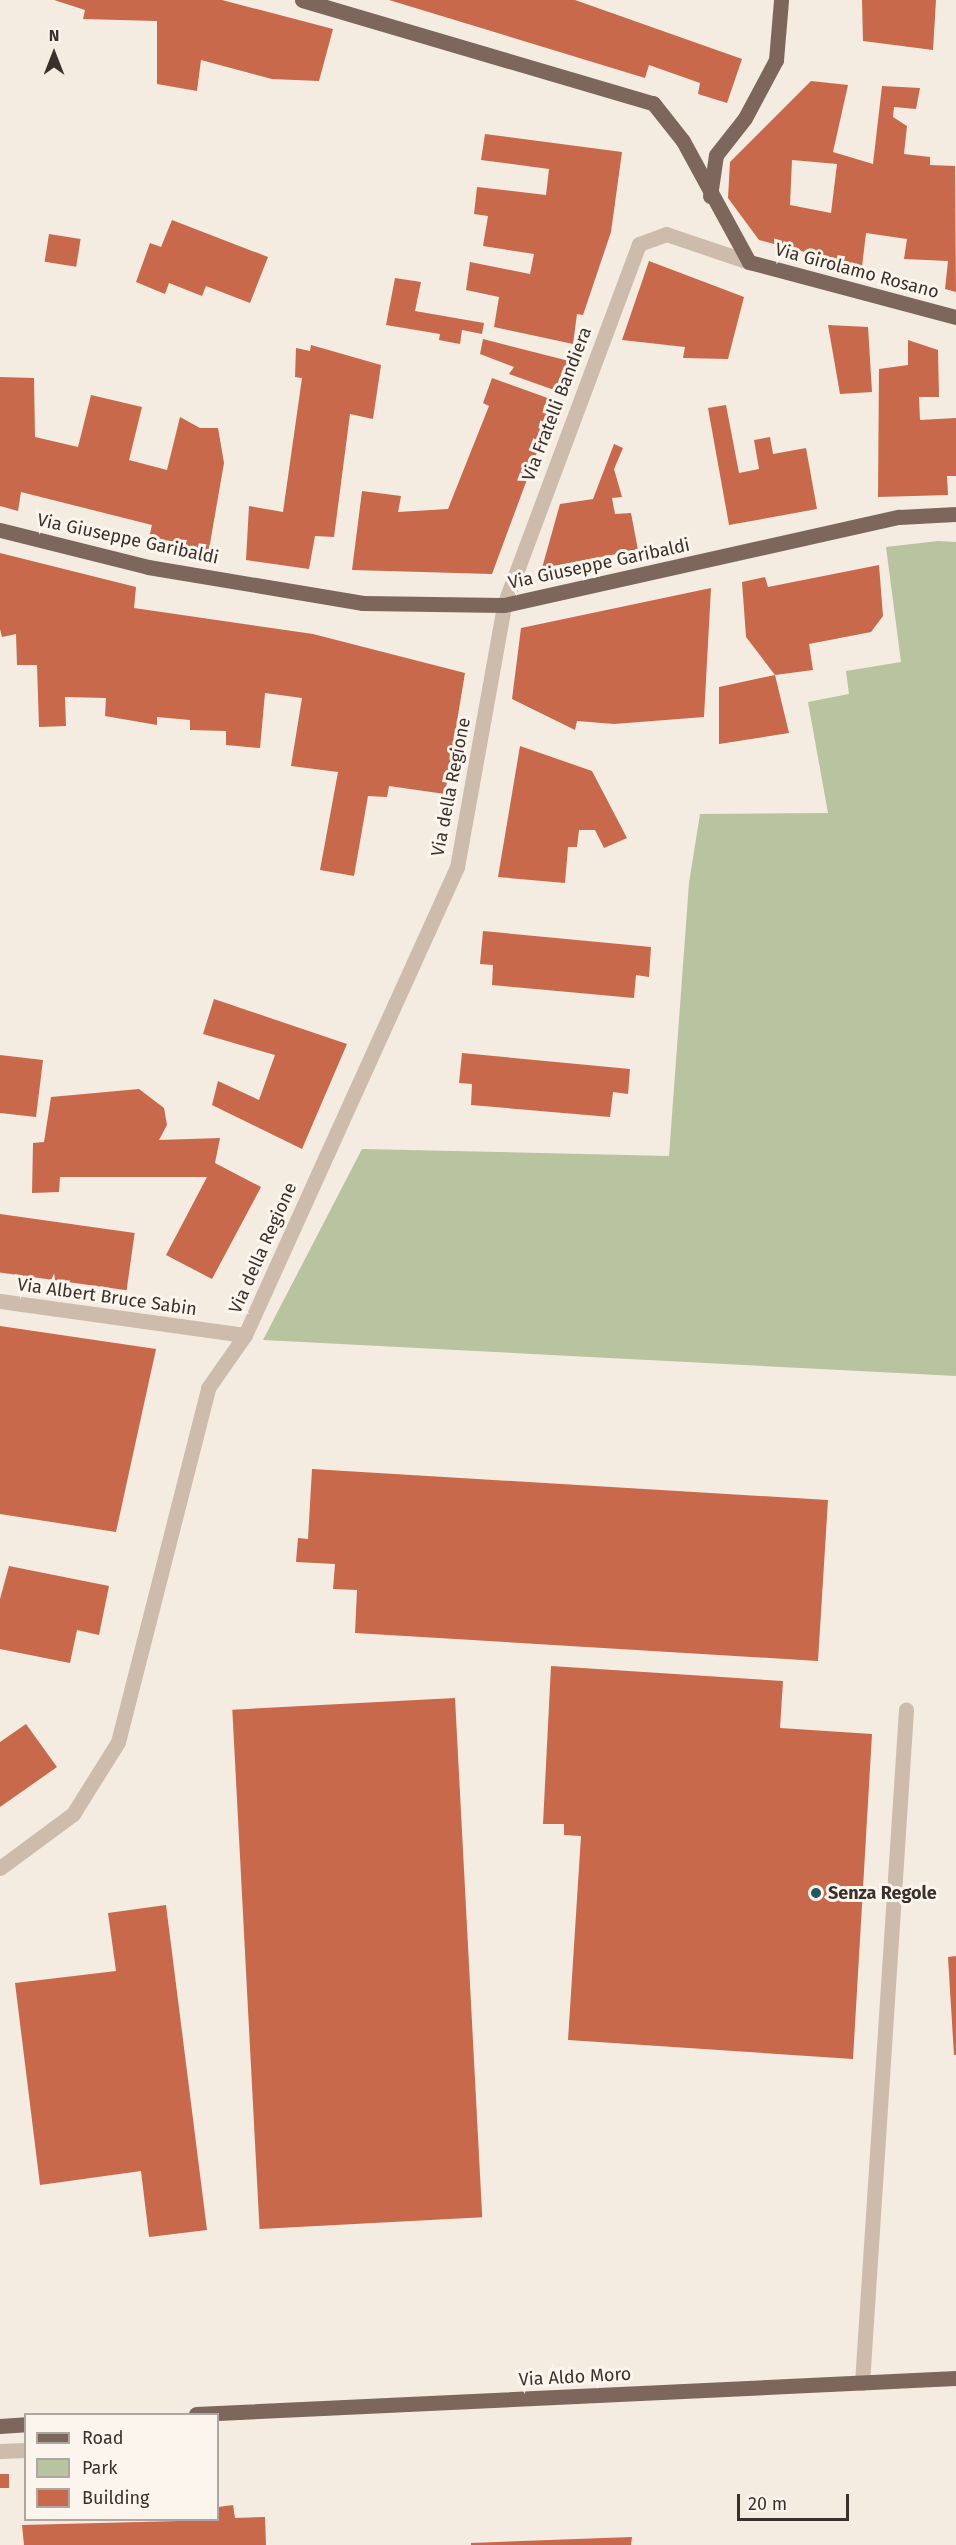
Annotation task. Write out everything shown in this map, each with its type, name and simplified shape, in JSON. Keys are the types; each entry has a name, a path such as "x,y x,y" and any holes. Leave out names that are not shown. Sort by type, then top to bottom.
{"main road":[{"name":"Via Girolamo Rosano","path":"302,0 653,103 683,141 710,196 749,262 956,317"},
{"path":"710,196 716,155 745,118 776,60 781,0"},
{"name":"Via Giuseppe Garibaldi","path":"0,530 148,567 363,603 504,605 899,517 956,514"},
{"name":"Via Aldo Moro","path":"219,2414 956,2378"},
{"path":"0,2426 24,2424"}],"street":[{"name":"Via Girolamo Rosano","path":"666,234 749,262"},
{"name":"Via Fratelli Bandiera","path":"504,605 639,244 666,234"},
{"name":"Via della Regione","path":"0,1868 73,1814 118,1742 196,1427 208,1388 245,1335 457,867 504,605"},
{"name":"Via Albert Bruce Sabin","path":"0,1301 245,1335"},
{"path":"862,2383 906,1709"},
{"path":"0,2451 24,2450"}],"green space":[{"path":"938,541 956,542 956,1376 263,1340 362,1149 669,1156 689,883 700,814 828,813 808,702 849,694 846,671 901,662 886,547"}],"building":[{"path":"54,0 222,0 333,29 319,81 272,79 201,60 197,91 157,84 157,21 83,19 85,10"},
{"path":"389,0 575,0 742,59 727,103 698,94 700,83 649,65 645,78"},
{"path":"862,0 936,0 933,50 863,41"},
{"path":"811,81 848,85 833,152 873,164 882,86 920,88 916,109 894,107 893,117 907,126 904,154 930,157 930,165 955,166 956,292 945,289 948,261 904,259 907,239 866,233 862,267 759,240 728,198 730,162","holes":["792,160 837,164 831,213 790,205"]},
{"path":"485,134 622,152 611,232 583,315 577,314 573,344 494,327 499,297 466,290 470,262 530,274 534,254 483,246 488,216 474,214 477,187 546,195 549,169 481,160"},
{"path":"172,220 268,257 250,303 206,286 202,296 169,283 165,294 136,282 150,243 161,247"},
{"path":"49,234 81,239 76,267 45,262"},
{"path":"649,261 744,297 728,359 683,358 685,347 622,340"},
{"path":"395,278 421,282 415,311 484,323 482,334 462,330 460,344 439,340 440,334 386,325"},
{"path":"828,325 868,327 872,392 840,394"},
{"path":"483,339 569,361 557,391 509,374 514,367 480,354"},
{"path":"908,340 938,350 939,397 919,397 920,420 956,418 956,476 947,476 948,495 878,497 879,369 908,365"},
{"path":"311,345 381,365 373,419 350,414 334,537 315,536 309,569 246,560 249,506 283,512 302,378 295,377 296,348 310,351"},
{"path":"0,377 34,378 35,437 78,447 91,395 142,407 129,460 167,470 180,417 200,428 218,428 224,463 208,555 148,542 152,525 21,492 18,511 0,506"},
{"path":"492,378 556,401 492,574 352,570 362,491 401,496 398,512 448,509 489,406 483,403"},
{"path":"726,405 739,473 759,469 754,440 770,437 773,454 806,448 817,509 729,525 708,408"},
{"path":"614,444 623,448 614,469 622,497 612,498 615,514 631,513 638,550 542,568 560,504 593,499"},
{"path":"0,553 136,587 134,608 313,634 465,673 445,794 389,786 387,797 368,796 354,876 320,870 338,772 291,766 302,698 265,693 260,748 226,745 226,731 190,730 190,720 157,717 157,725 105,716 106,698 65,697 66,726 39,727 37,665 17,665 16,634 2,637 0,629"},
{"path":"879,565 883,616 871,632 809,644 813,670 775,675 746,637 742,582 765,577 768,587"},
{"path":"711,588 704,717 614,724 577,721 575,730 512,699 521,628"},
{"path":"775,675 789,733 719,744 719,687"},
{"path":"520,746 592,771 627,838 604,848 595,830 579,830 577,847 568,847 565,883 498,877"},
{"path":"483,931 651,947 649,977 636,975 634,998 492,985 493,965 480,964"},
{"path":"214,999 347,1044 302,1149 212,1105 218,1081 259,1100 275,1055 203,1034"},
{"path":"462,1053 630,1069 628,1094 613,1092 610,1117 471,1105 472,1084 459,1083"},
{"path":"0,1055 43,1060 36,1117 0,1113"},
{"path":"139,1089 164,1108 167,1125 159,1140 220,1138 215,1163 261,1187 212,1279 166,1255 207,1177 60,1177 59,1192 32,1193 33,1143 44,1142 51,1097"},
{"path":"0,1214 135,1233 127,1290 0,1273"},
{"path":"0,1326 156,1349 116,1532 0,1514"},
{"path":"312,1469 828,1500 818,1661 355,1633 357,1590 333,1589 335,1564 296,1562 298,1538 308,1539"},
{"path":"9,1566 109,1586 99,1635 77,1630 70,1663 0,1649 0,1599"},
{"path":"551,1666 783,1681 780,1728 872,1734 853,2059 568,2040 581,1836 564,1835 564,1824 543,1824"},
{"path":"455,1698 482,2217 260,2229 232,1710"},
{"path":"26,1724 57,1767 0,1807 0,1742"},
{"path":"166,1905 207,2230 149,2237 141,2171 40,2185 15,1983 116,1971 108,1913"},
{"path":"956,1956 956,2055 954,2055 948,1957"},
{"path":"0,2474 9,2474 9,2488 0,2488"},
{"path":"233,2505 235,2518 265,2517 266,2545 24,2545 22,2525 219,2521 219,2507"},
{"path":"632,2537 631,2545 471,2545 471,2543"}],"place":[{"name":"Senza Regole","path":"816,1893"}]}
